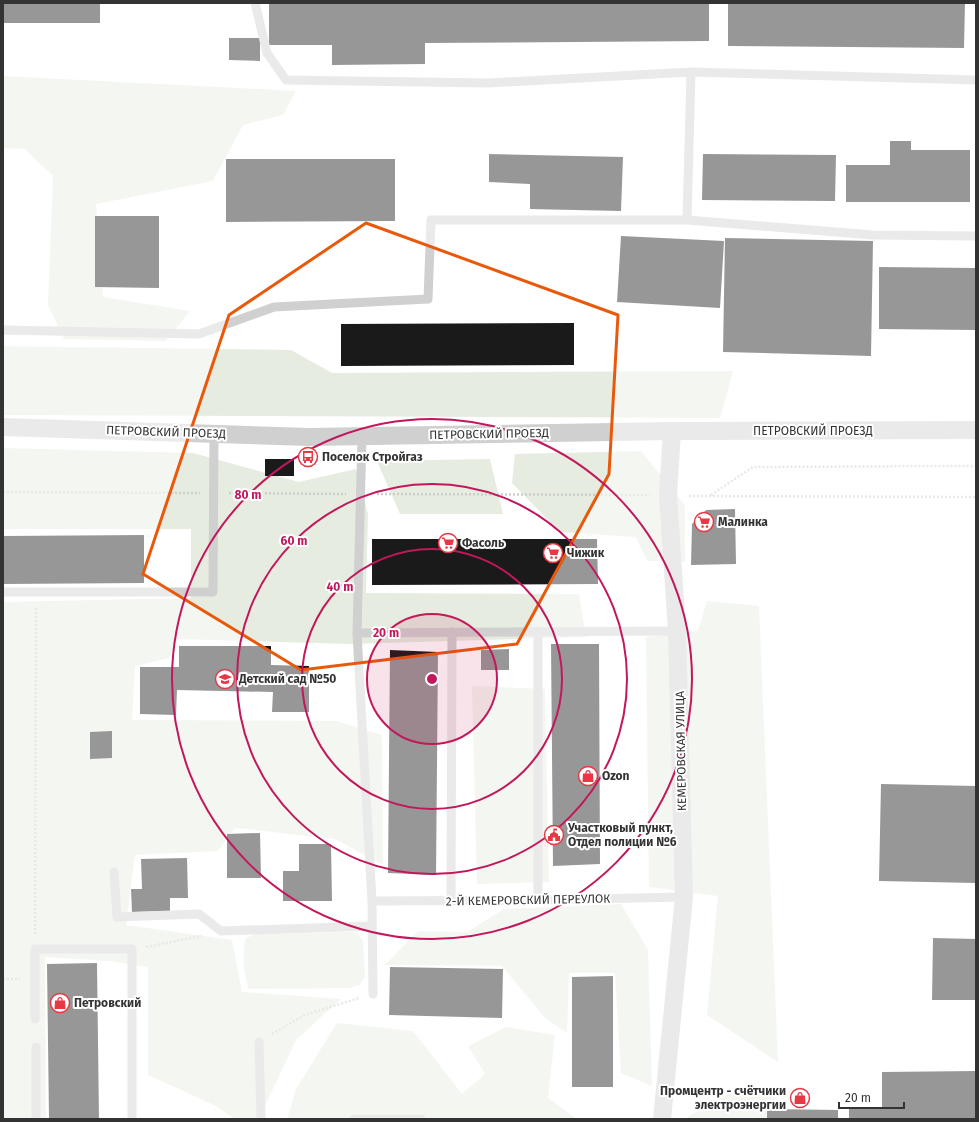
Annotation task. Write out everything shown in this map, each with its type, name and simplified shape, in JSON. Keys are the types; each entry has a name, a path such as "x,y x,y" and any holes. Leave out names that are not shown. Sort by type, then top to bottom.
{"street":[{"name":"ПЕТРОВСКИЙ ПРОЕЗД","path":"3,427 309,437 672,431 976,430"},
{"name":"КЕМЕРОВСКАЯ УЛИЦА","path":"662,1119 684,897 677,631 668,495 672,431"}],"lane":[{"path":"255,3 267,54 286,80 488,83 691,72 976,80"},
{"path":"687,220 691,72"},
{"path":"3,330 199,334 274,307 428,299 432,220 687,220 873,235 976,236"},
{"path":"3,592 213,592 214,434"},
{"path":"362,436 357,634 372,901 373,994"},
{"path":"357,634 538,631 677,631"},
{"path":"538,631 538,900"},
{"path":"451,902 452,632"},
{"path":"114,872 117,917 199,914 221,931 372,926"},
{"name":"2-Й КЕМЕРОВСКИЙ ПЕРЕУЛОК","path":"372,901 451,902 684,897"},
{"path":"35,1019 36,948 132,949 132,1119"},
{"path":"259,1042 261,1119"},
{"path":"36,1047 36,1119"},
{"path":"354,1119 421,1119"}],"path":[{"path":"710,496 753,467 976,466"},
{"path":"3,492 976,497"},
{"path":"36,592 36,948"},
{"path":"161,944 197,938 221,931"},
{"path":"3,979 10,979"},
{"path":"259,1042 305,1015 373,994"}],"highlighted area":[{"path":"366,223 618,315 609,474 517,644 301,670 143,574 229,315"}],"shaded area":[{"path":"3,76 296,91 283,115 243,125 213,181 96,204 103,297 190,311 166,341 64,339 48,305 53,176 25,149 3,148"},
{"path":"3,346 291,350 332,373 733,371 720,418 3,415"},
{"path":"3,448 193,453 299,482 356,469 368,514 366,593 579,594 586,637 350,644 178,639 169,658 135,666 132,720 336,721 382,735 383,865 335,839 235,828 218,851 135,855 126,925 232,940 242,992 341,999 296,1040 259,1119 235,1119 216,1106 148,1075 148,967 109,961 45,957 46,1119 3,1119 3,602 191,598 191,529 3,529"},
{"path":"641,451 685,505 685,562 647,561 636,537 560,532 512,483 515,454"},
{"path":"490,459 503,514 400,514 377,461"},
{"path":"707,601 759,606 778,1062 707,1015 718,896 649,887 646,637 698,631"},
{"path":"472,686 545,689 549,882 477,884"},
{"path":"621,904 648,950 652,1086 621,1073 615,973 569,973 567,1033 546,1019 502,966 385,965 418,931 467,932 504,909"},
{"path":"352,932 358,934 363,941 365,978 359,985 350,988 249,989 245,977 244,964 246,938 256,934"},
{"path":"337,1023 413,1031 462,1094 485,1074 468,1046 506,1027 555,1035 548,1098 577,1119 287,1119 296,1089"},
{"path":"776,1092 775,1119 684,1119 729,1093"}],"building":[{"path":"3,3 100,3 100,23 3,23"},
{"path":"269,3 709,3 709,41 425,43 425,64 332,65 332,45 269,45"},
{"path":"728,3 965,3 964,48 728,46"},
{"path":"229,38 260,38 260,61 229,60"},
{"path":"890,141 911,141 911,150 970,150 970,202 846,202 846,165 890,165"},
{"path":"489,154 623,157 621,211 530,209 530,184 489,182"},
{"path":"703,154 836,155 835,201 702,200"},
{"path":"226,159 395,159 395,221 226,222"},
{"path":"95,216 159,216 159,288 95,287"},
{"path":"621,236 724,241 720,308 617,302"},
{"path":"725,238 873,241 871,356 723,352"},
{"path":"879,267 976,268 976,330 879,329"},
{"path":"574,323 574,365 341,366 341,324"},
{"path":"265,459 294,459 294,476 265,476"},
{"path":"735,509 736,564 691,565 692,524 706,510"},
{"path":"144,535 144,583 3,584 3,536"},
{"path":"372,539 597,539 598,584 372,585"},
{"path":"551,644 599,644 600,864 553,866"},
{"name":"Детский сад №50","path":"179,646 271,646 271,665 309,666 309,712 272,712 273,692 177,690 176,715 140,714 140,667 179,667"},
{"path":"509,649 509,670 481,670 481,650"},
{"path":"390,650 438,652 436,875 388,873"},
{"path":"112,731 112,758 90,759 90,732"},
{"path":"881,784 976,786 976,883 879,881"},
{"path":"260,833 261,878 227,878 227,834"},
{"path":"299,844 331,844 332,901 283,901 283,871 299,871"},
{"path":"187,858 188,898 170,898 170,911 132,912 131,889 142,889 141,859"},
{"path":"933,938 976,939 976,1000 932,1000"},
{"path":"97,963 99,1119 49,1119 47,964"},
{"path":"390,967 503,969 502,1018 389,1015"},
{"path":"613,976 613,1087 572,1087 572,977"},
{"path":"976,1071 976,1119 849,1119 849,1108 882,1108 882,1072"},
{"path":"767,1109 838,1110 838,1119 767,1119"}],"place":[{"name":"Поселок Стройгаз","path":"308,457"},
{"name":"Малинка","path":"704,522"},
{"name":"Фасоль","path":"448,543"},
{"name":"Чижик","path":"553,553"},
{"name":"Детский сад №50","path":"225,679"},
{"name":"Ozon","path":"588,776"},
{"name":"Участковый пункт, Отдел полиции №6","path":"554,835"},
{"name":"Петровский","path":"60,1003"},
{"name":"Промцентр - счётчики электроэнергии","path":"800,1098"}]}
